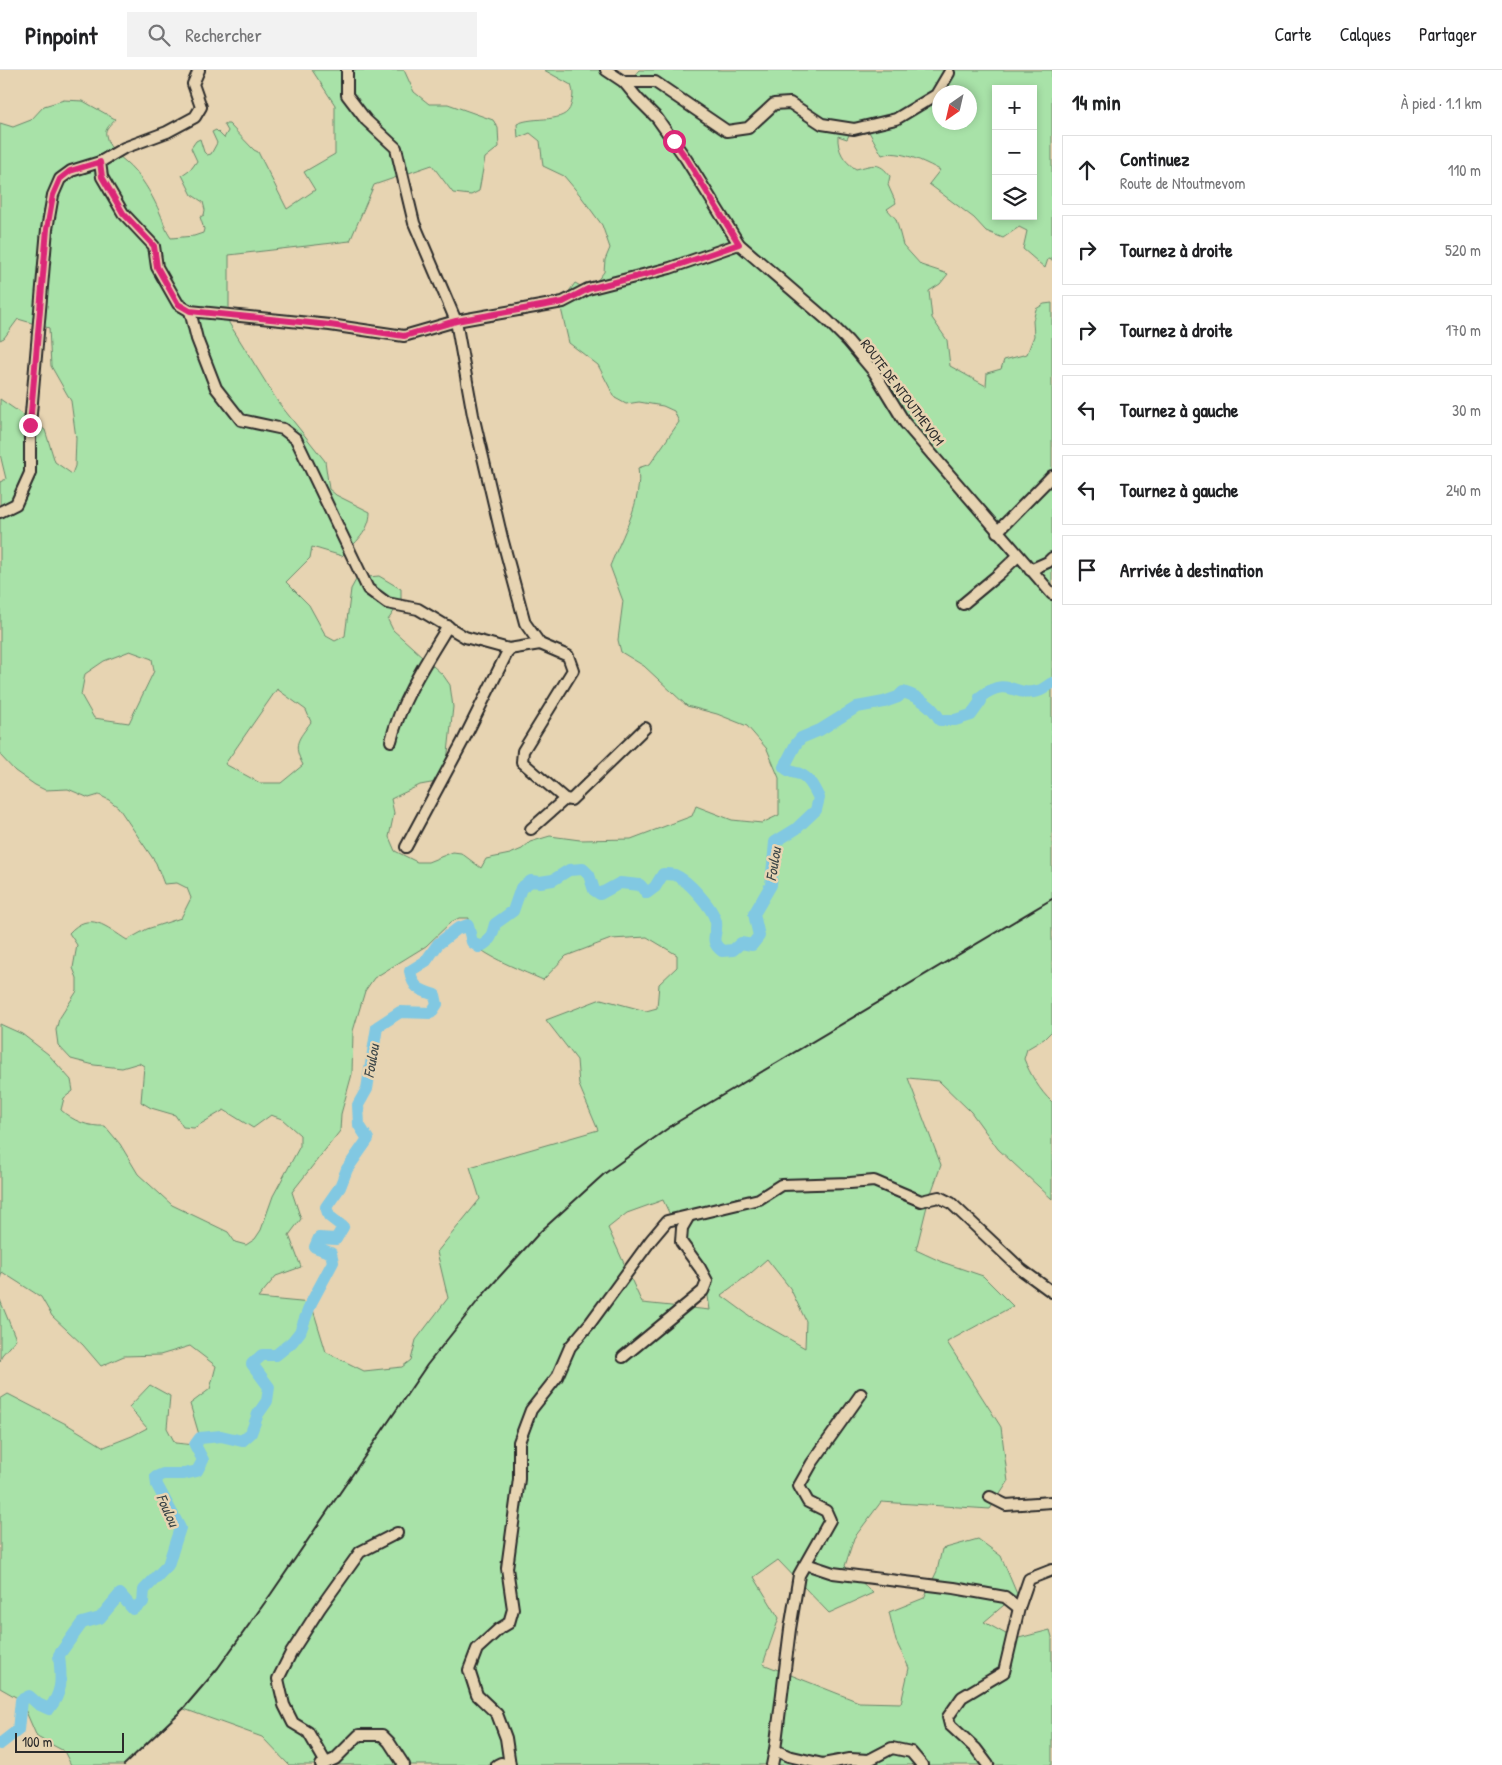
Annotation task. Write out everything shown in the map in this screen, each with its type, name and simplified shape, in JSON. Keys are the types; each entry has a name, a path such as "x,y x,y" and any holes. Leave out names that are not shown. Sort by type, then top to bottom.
{"street":[{"path":"0,512 16,504 30,473 31,415 47,229 53,195 60,179 70,171 100,162 124,148 167,132 195,117 201,107 193,84 199,70"},
{"path":"347,70 347,95 366,120 396,148 414,223 456,321 473,415 502,538 525,623 540,644 568,656 573,670 523,751 522,762 565,799 571,800 645,728"},
{"name":"ROUTE DE NTOUTMEVOM","path":"606,70 624,82 657,118 686,158 739,244 827,320 848,341 874,372 905,423 1052,594"},
{"path":"624,82 655,82 727,131 748,128 774,104 790,102 822,124 854,129 896,119 936,95 949,73"},
{"path":"100,162 102,177 123,213 154,246 157,267 178,304 190,311 330,325 404,336 456,321 563,302 588,289 670,268 739,244"},
{"path":"190,311 197,339 216,388 241,420 283,429 296,440 368,589 387,603 418,608 465,637 509,650 540,644"},
{"path":"998,532 1052,476"},
{"path":"963,604 1018,556"},
{"path":"1030,570 1048,562 1052,558"},
{"path":"392,741 394,729 419,673 448,626"},
{"path":"406,847 509,650"},
{"path":"531,829 565,799"},
{"path":"510,1765 506,1738 497,1714 477,1695 469,1670 477,1649 499,1629 509,1623 513,1609 507,1568 519,1479 520,1442 531,1410 557,1377 570,1347 667,1221 759,1200 781,1185 850,1184 874,1181 921,1201 939,1197 951,1203 1022,1270 1052,1292"},
{"path":"623,1357 703,1291 707,1281 700,1268 680,1242 682,1228 689,1216"},
{"path":"772,1765 799,1575 830,1520 826,1511 808,1502 799,1486 812,1463 861,1394"},
{"path":"990,1497 1006,1505 1052,1502"},
{"path":"397,1533 360,1552 320,1608 291,1653 278,1679 284,1705 293,1722 308,1732 323,1764 336,1759 359,1735 382,1735 389,1742 404,1765"},
{"path":"806,1564 834,1573 954,1588 1005,1597 1019,1608"},
{"path":"988,1765 976,1749 950,1725 948,1717 962,1697 1004,1672 1028,1579 1052,1570"},
{"path":"775,1750 788,1756 823,1764 850,1760 869,1760 892,1748 911,1752 922,1765"},
{"path":"497,1765 501,1763 506,1765"}],"green space":[{"path":"312,70 404,70 414,92 429,104 448,104 493,120 498,128 499,147 485,158 479,191 471,195 453,193 432,165 374,185 350,241 229,255 229,323 278,402 325,461 329,489 336,495 370,512 365,531 342,556 312,547 310,558 286,582 309,605 326,636 335,641 345,636 351,589 357,578 379,576 401,589 401,601 388,620 393,630 443,675 450,685 453,707 446,771 442,781 420,785 391,799 394,813 389,837 395,851 417,862 428,862 453,852 461,853 481,868 486,859 510,854 522,849 530,842 550,836 580,840 631,839 692,816 696,806 732,820 762,823 779,815 779,778 767,749 747,726 717,714 687,706 644,666 621,652 618,640 623,601 610,566 635,506 639,480 638,468 650,464 679,422 674,411 663,406 639,402 626,404 615,398 598,365 569,343 560,304 575,283 586,289 596,282 604,272 605,260 610,248 602,225 580,195 564,176 543,166 540,141 530,133 518,138 517,124 524,121 563,115 571,105 573,90 571,85 544,70 606,70 624,82 632,78 639,70 1052,70 1052,260 1048,259 1045,268 1023,249 1027,231 1019,227 1003,238 986,231 974,218 929,184 940,170 920,160 904,155 882,155 864,123 855,123 847,139 838,136 840,151 852,166 856,169 875,165 879,166 890,176 888,185 896,203 887,209 896,219 903,245 921,265 948,274 940,284 929,291 932,318 947,340 950,366 986,386 987,373 1001,369 1004,360 1027,354 1034,336 1033,321 1036,309 1044,304 1052,303 1052,1031 1044,1039 1027,1049 1024,1059 1043,1093 1052,1102 1052,1199 998,1149 971,1112 939,1081 908,1078 941,1165 928,1202 916,1250 942,1262 983,1276 1013,1306 947,1342 1001,1427 1008,1482 990,1509 881,1502 854,1538 845,1566 873,1593 829,1613 778,1560 754,1577 779,1618 763,1664 859,1702 901,1703 909,1668 896,1641 889,1612 924,1598 937,1571 942,1549 978,1539 1001,1556 1017,1594 984,1622 1015,1639 1050,1630 1052,1637 1052,1765 289,1765 262,1737 184,1709 124,1765 71,1765 64,1751 37,1737 21,1700 0,1688 0,1399 8,1394 68,1425 104,1447 147,1428 129,1407 150,1385 170,1396 167,1428 175,1443 195,1445 200,1438 190,1404 210,1389 216,1366 190,1346 160,1355 124,1356 101,1366 83,1345 52,1316 41,1297 2,1272 0,1279 0,1024 22,1034 48,1054 71,1080 73,1091 64,1098 61,1110 81,1122 105,1126 120,1144 138,1174 172,1205 228,1232 235,1242 246,1245 255,1239 261,1230 273,1196 300,1146 300,1135 282,1119 271,1115 253,1128 224,1110 194,1128 183,1127 175,1115 151,1108 141,1102 144,1066 139,1063 122,1068 94,1065 71,1059 58,1045 56,1030 59,1019 77,991 77,978 73,968 77,945 69,933 77,926 91,922 105,926 127,940 147,929 181,918 191,898 187,888 177,883 164,884 156,863 118,807 109,800 99,795 89,798 68,789 45,790 15,771 0,755 0,482 6,479 0,454 0,399 45,430 55,462 72,474 75,466 76,438 71,401 51,366 49,328 18,319 4,338 0,340 0,123 13,127 31,120 44,106 64,100 83,101 115,119 106,131 107,141 145,185 171,238 194,236 203,233 204,229 200,217 204,215 205,210 203,202 192,195 182,175 192,168 197,161 191,148 196,141 200,139 204,152 207,155 211,154 217,143 212,132 216,130 224,138 228,131 224,124 229,124 258,152 287,209 315,190 304,172 335,154 335,105","holes":["130,651 152,659 154,671 129,723 94,718 81,695 85,674 104,661","277,689 306,710 311,722 300,738 297,747 303,765 281,783 260,783 225,764","459,918 469,918 472,941 484,952 543,980 566,956 611,939 647,937 677,955 677,967 659,984 657,1008 646,1011 601,999 546,1020 577,1060 579,1085 598,1130 470,1167 480,1199 437,1252 448,1298 416,1340 411,1360 402,1367 364,1371 326,1352 311,1303 258,1298 276,1276 301,1267 289,1235 301,1219 292,1192 340,1131 341,1114 352,1074 353,1031 365,991 374,978 426,946 451,922","663,1200 678,1232 705,1276 710,1310 642,1303 608,1228 627,1213","767,1259 790,1288 806,1321 805,1348 751,1317 721,1295"]},
{"path":"0,1300 16,1339 2,1355 0,1361"}],"waterway":[{"name":"Foulou","path":"0,1744 18,1730 21,1700 29,1696 38,1704 49,1709 54,1702 60,1684 59,1655 82,1623 100,1618 120,1594 133,1609 143,1602 144,1590 168,1565 180,1528 157,1485 156,1477 163,1474 184,1474 197,1471 203,1460 195,1445 200,1438 221,1436 242,1441 251,1433 258,1414 267,1401 269,1387 252,1364 262,1355 276,1355 292,1342 300,1332 311,1303 333,1262 331,1253 315,1247 319,1238 336,1239 343,1227 329,1216 326,1207 340,1187 347,1169 368,1139 359,1125 358,1105 367,1089 377,1027 400,1012 431,1013 437,1004 435,995 421,990 415,985 410,971 426,961 438,944 457,929 468,925 472,942 479,947 483,945 490,938 495,924 513,911 521,888 531,881 553,880 569,870 583,869 589,875 594,890 600,894 620,883 640,885 647,893 655,887 663,874 675,875 693,888 710,909 716,922 715,944 722,951 733,950 741,943 752,945 759,936 754,914 771,885 775,842 796,829 816,810 819,798 805,777 784,767 801,738 820,730 857,707 884,702 898,697 903,692 925,702 940,720 955,720 971,715 981,701 980,697 990,691 1005,687 1030,692 1040,690 1052,683"}],"railway":[{"path":"124,1765 183,1709 218,1668 271,1594 427,1365 481,1297 541,1231 604,1174 674,1124 1052,899"}],"route":[{"path":"30,425 47,229 53,195 60,179 70,171 100,162 102,177 123,213 154,246 157,267 178,304 190,311 330,325 404,336 456,321 563,302 588,289 670,268 739,244 674,141"}]}
